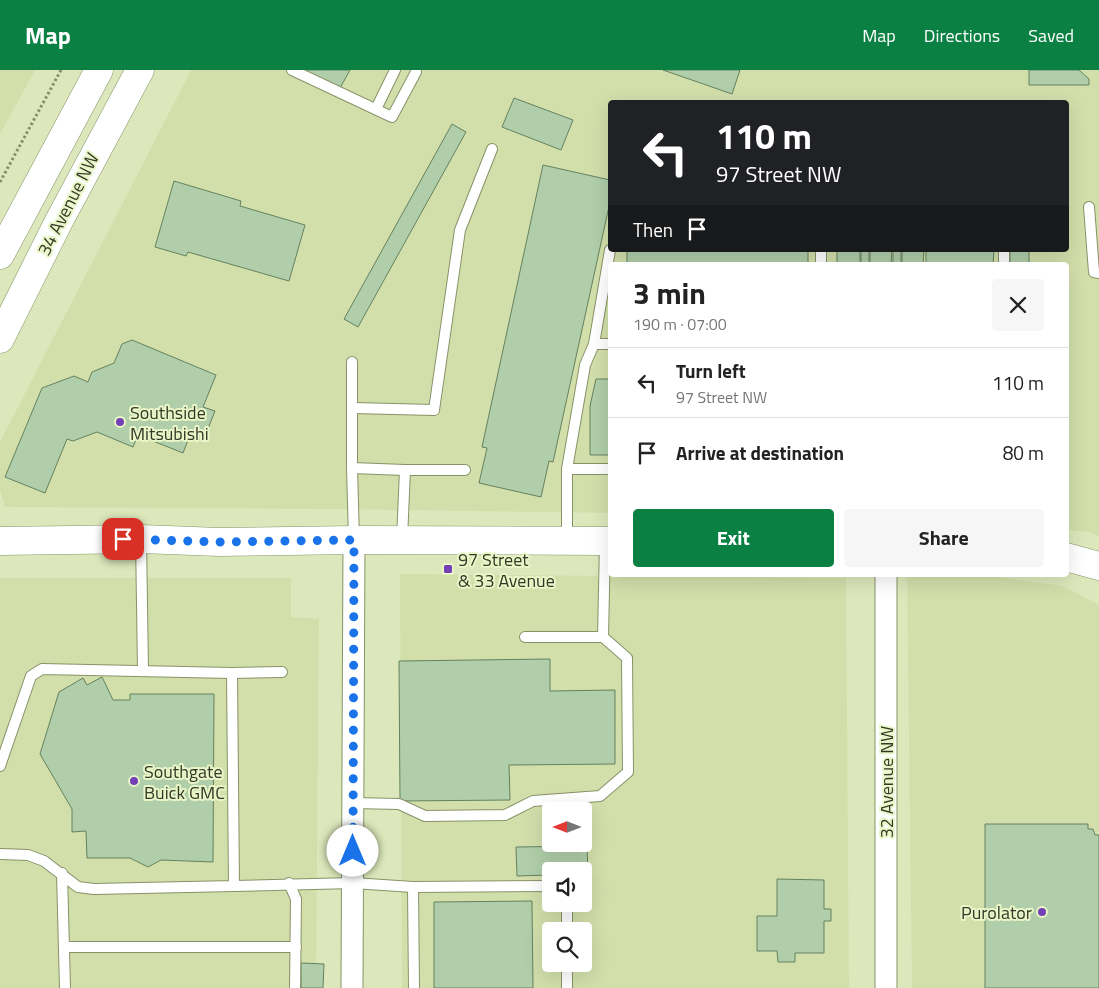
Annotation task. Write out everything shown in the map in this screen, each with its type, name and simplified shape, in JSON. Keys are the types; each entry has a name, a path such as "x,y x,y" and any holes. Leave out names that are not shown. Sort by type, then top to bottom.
{"street":[{"name":"34 Avenue NW","path":"0,339 84,173 140,70"},
{"name":"34 Avenue NW","path":"0,255 97,71"},
{"path":"4,537 218,542 354,540 607,541"},
{"path":"352,988 354,540"},
{"path":"1069,557 1099,566"},
{"name":"32 Avenue NW","path":"886,577 886,988"}],"lane":[{"path":"292,70 392,117 416,72"},
{"path":"376,109 395,70"},
{"path":"353,408 434,410 460,230 492,149"},
{"path":"1088,207 1094,272 1099,273"},
{"path":"567,541 566,469 585,365 594,344 606,300 608,275"},
{"path":"594,344 608,344"},
{"path":"352,362 354,540"},
{"path":"352,468 465,470"},
{"path":"566,469 608,469"},
{"path":"402,540 404,470"},
{"path":"141,539 143,670"},
{"path":"603,637 607,541"},
{"path":"353,803 399,804 425,816 505,815 533,801 600,796 628,772 627,658 603,637 525,637"},
{"path":"0,766 31,676 42,668 232,673 282,672"},
{"path":"232,673 234,886"},
{"path":"0,854 28,855 44,861 78,887 94,889 289,883 353,883 413,887 542,886"},
{"path":"62,873 65,988"},
{"path":"289,883 296,898 295,988"},
{"path":"413,887 414,988"},
{"path":"64,947 296,947"},
{"path":"567,972 567,988"}],"path":[{"path":"0,182 61,70"}],"shaded area":[{"path":"0,70 35,70 0,134"},
{"path":"191,70 1099,70 1099,536 1089,532 1069,530 1069,262 608,262 608,513 5,507 0,490 0,442"},
{"path":"400,574 846,578 849,988 402,988"},
{"path":"907,577 998,577 1063,586 1099,605 1099,988 912,988"},
{"path":"0,578 291,578 291,617 319,619 316,988 0,988"}],"building":[{"path":"304,70 350,70 339,90"},
{"path":"663,70 740,70 732,94"},
{"path":"1029,70 1079,70 1089,79 1089,85 1029,85"},
{"path":"514,98 573,120 561,150 502,127"},
{"path":"452,124 466,132 358,327 344,319"},
{"path":"543,165 608,180 608,211 553,462 549,461 541,497 479,483 487,448 482,447"},
{"path":"174,181 241,201 240,206 305,225 289,281 188,252 186,256 155,247"},
{"path":"627,252 808,252 808,262 627,262"},
{"path":"837,252 860,252 860,262 837,262"},
{"path":"861,252 869,252 869,262 861,262"},
{"path":"870,252 892,252 891,262 870,262"},
{"path":"893,252 901,252 901,262 893,262"},
{"path":"902,252 924,252 923,262 902,262"},
{"path":"926,252 994,252 993,262 926,262"},
{"path":"1010,252 1029,252 1029,262 1010,262"},
{"name":"Southside Mitsubishi","path":"132,340 216,375 203,407 215,411 203,441 190,435 183,453 138,435 133,447 97,432 73,441 67,439 45,493 5,477 42,388 74,376 88,382 92,372 114,363 122,344"},
{"path":"596,379 608,379 608,455 590,455 590,406"},
{"path":"550,659 550,691 615,690 615,764 509,765 510,800 400,801 399,661"},
{"name":"Southgate Buick GMC","path":"102,677 113,700 130,700 130,694 214,694 213,862 161,860 148,867 130,858 87,858 86,831 72,832 72,809 40,754 59,692 83,678 87,685"},
{"name":"Purolator","path":"985,824 1088,824 1088,829 1093,829 1095,835 1099,835 1099,988 985,988"},
{"path":"516,847 542,847 542,852 587,852 588,862 542,862 542,875 517,876"},
{"path":"777,879 824,880 824,909 831,909 831,921 824,921 824,953 795,953 795,962 778,962 777,951 757,951 757,916 777,916"},
{"path":"532,901 533,988 434,988 434,902"},
{"path":"301,963 324,964 323,988 301,988"}],"place":[{"name":"Southside Mitsubishi","path":"120,422"},
{"name":"97 Street & 33 Avenue","path":"448,569"},
{"name":"Southgate Buick GMC","path":"134,781"},
{"name":"Purolator","path":"1042,912"}],"route":[{"path":"123,539 218,542 354,540 353,851"}]}
